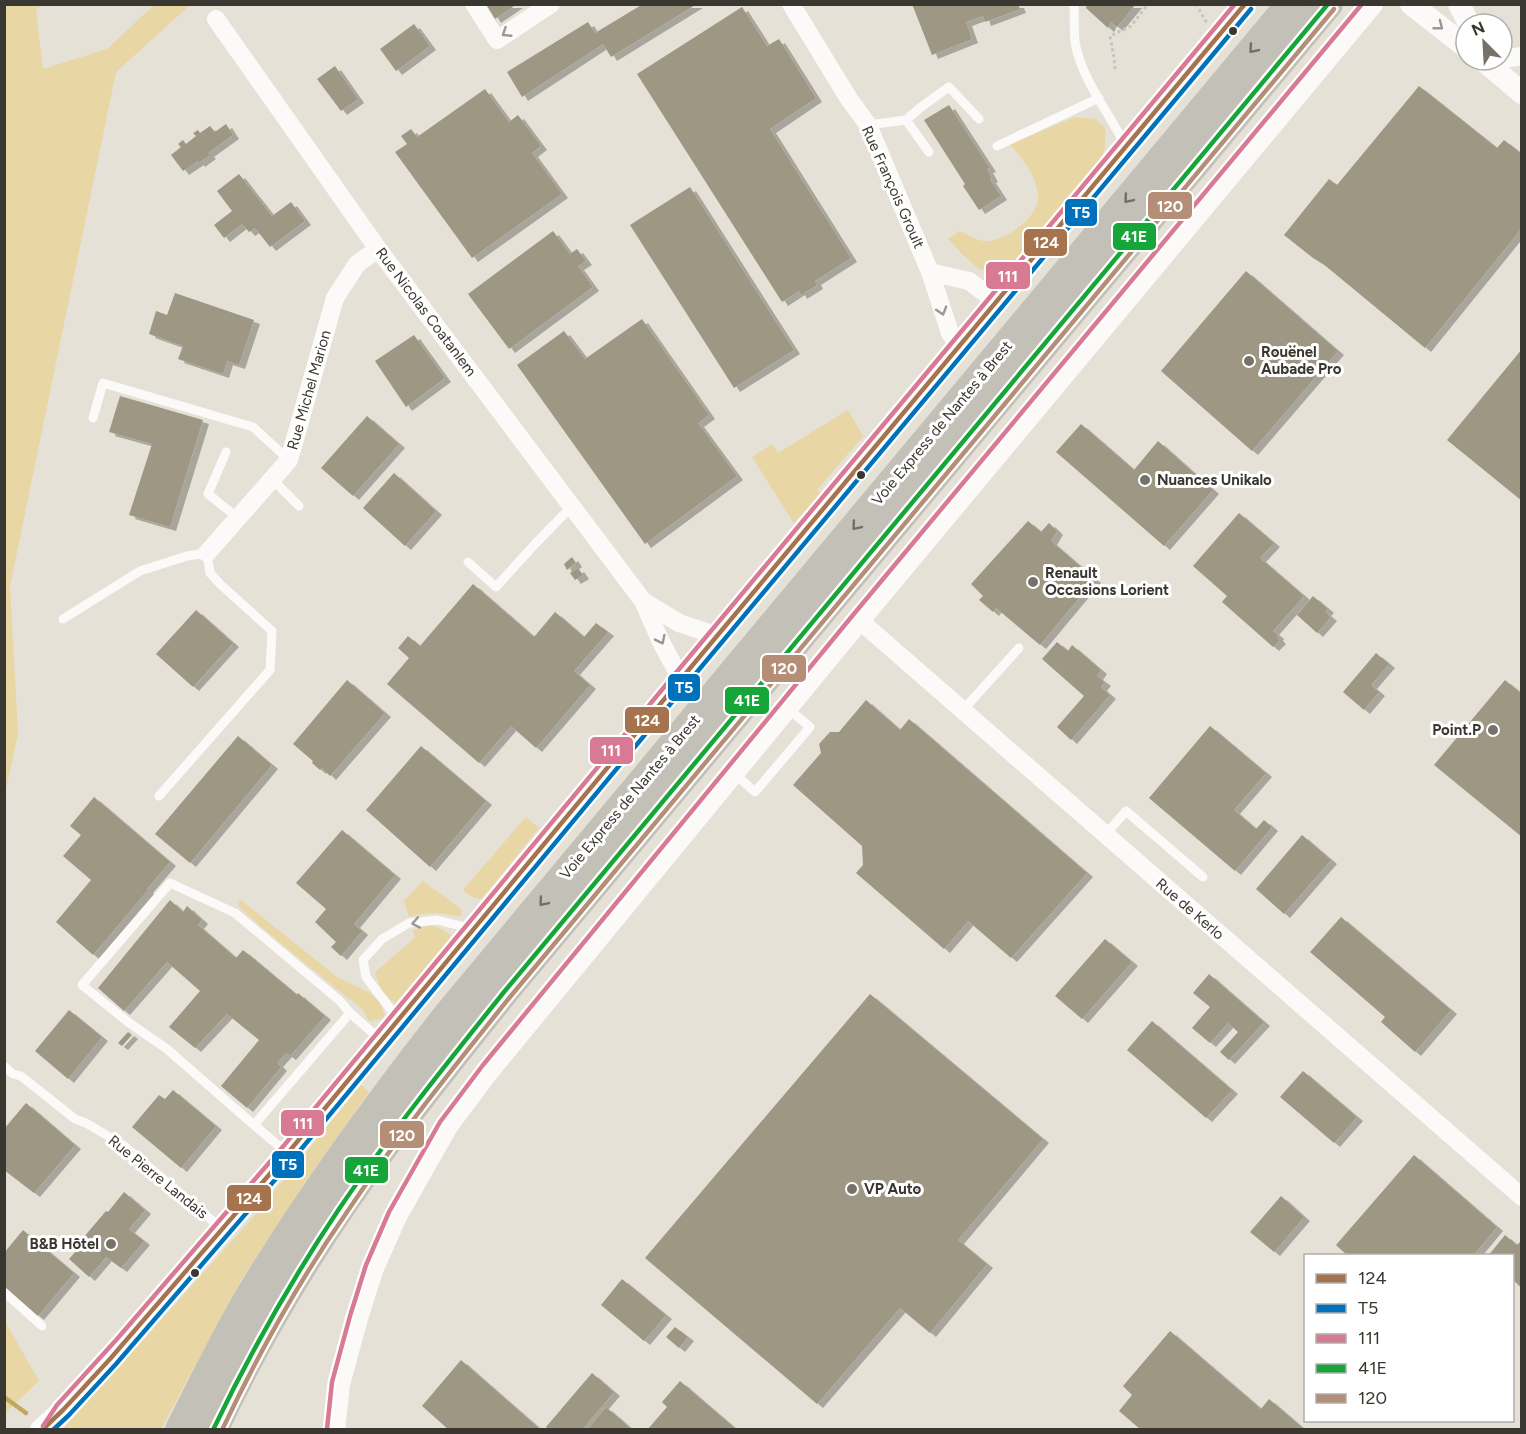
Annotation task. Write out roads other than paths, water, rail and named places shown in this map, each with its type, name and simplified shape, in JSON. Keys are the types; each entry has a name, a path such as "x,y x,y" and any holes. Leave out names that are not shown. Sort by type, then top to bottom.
{"highway":[{"name":"Voie Express de Nantes à Brest","path":"180,1430 207,1375 252,1294 300,1217 350,1143 409,1065 464,996 1291,4"},
{"name":"Voie Express de Nantes à Brest","path":"213,1430 245,1365 317,1244 388,1140 441,1070 1328,4"}],"street":[{"path":"474,4 497,40 551,4"},
{"name":"Rue François Groult","path":"791,4 849,99 868,125 930,272 950,333 960,347"},
{"name":"Rue Pierre Landais","path":"41,1430 63,1410 123,1344 287,1154 1245,4"},
{"path":"334,1430 339,1384 357,1318 374,1269 396,1216 447,1126 489,1070 859,620 1372,4"},
{"path":"1411,4 1454,38"},
{"name":"Rue Nicolas Coatanlem","path":"216,20 378,249 643,600 661,642 681,679"},
{"path":"1499,72 1521,93"},
{"name":"Rue Michel Marion","path":"207,553 290,460 336,298 357,264 378,249"},
{"path":"930,272 969,281 998,302"},
{"name":"Rue Nicolas Coatanlem","path":"643,600 680,623 718,636"},
{"name":"Rue de Kerlo","path":"859,620 1521,1197"},
{"name":"Rue Pierre Landais","path":"49,1430 63,1410"}],"lane":[{"path":"1074,4 1075,46 1080,61 1126,147"},
{"path":"868,125 906,120 949,87 979,119"},
{"path":"997,146 1099,98"},
{"path":"906,120 929,152"},
{"path":"93,418 104,384 253,427 290,460"},
{"path":"226,452 208,494 238,518"},
{"path":"272,479 299,506"},
{"path":"468,562 496,587 572,506"},
{"path":"63,619 140,571 187,556 207,553 210,573 272,631 270,670 159,796"},
{"path":"963,710 1019,648"},
{"path":"1105,835 1126,811 1203,877"},
{"path":"287,1154 166,1049 82,985 170,883 235,913 340,1001 381,1040"},
{"path":"398,1019 366,977 363,960 382,939 409,923 437,920 473,929"},
{"path":"254,1125 350,1012"},
{"name":"Rue Pierre Landais","path":"4,1066 13,1074 21,1076 75,1119 123,1145 222,1229"},
{"path":"4,1292 42,1326"}],"waterway":[{"path":"4,1397 26,1413"}],"place":[{"name":"Rouënel Aubade Pro","path":"1249,361"},
{"name":"Nuances Unikalo","path":"1145,480"},
{"name":"Renault Occasions Lorient","path":"1033,582"},
{"name":"Point.P","path":"1493,730"},
{"name":"VP Auto","path":"852,1189"},
{"name":"B&B Hôtel","path":"111,1244"}]}
